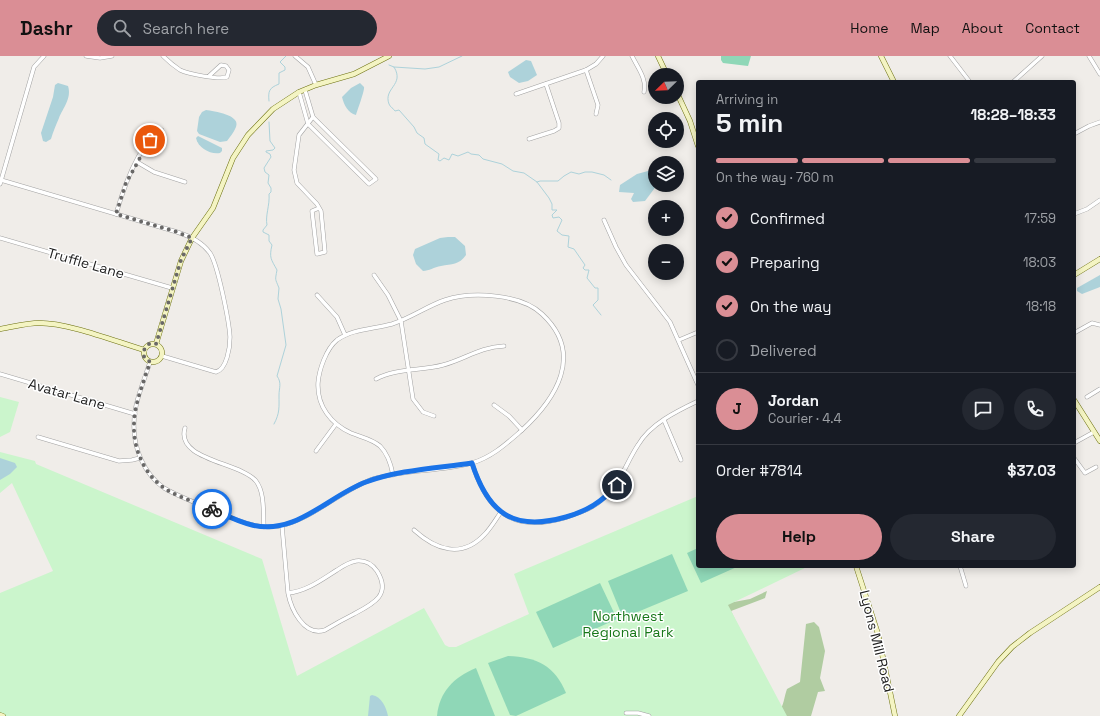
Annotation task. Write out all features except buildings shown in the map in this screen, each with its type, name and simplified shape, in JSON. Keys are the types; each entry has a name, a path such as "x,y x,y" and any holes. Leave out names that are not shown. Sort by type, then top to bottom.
{"street":[{"path":"44,56 34,67 1,182 177,232 192,238 206,248 214,260 217,270 230,336 224,365 222,369 216,372 162,356"},
{"path":"86,56 100,58 112,56"},
{"path":"162,56 182,70 209,76 225,78 229,74 229,70 226,66 221,65 209,76"},
{"path":"295,56 308,67 316,85"},
{"path":"156,344 181,260 192,238 213,208 233,158 248,135 273,109 299,92 316,85 354,74 389,56"},
{"path":"516,94 586,70 596,64 604,56"},
{"path":"632,56 645,82 644,92"},
{"path":"658,56 664,68"},
{"path":"881,56 893,80"},
{"path":"950,56 968,80"},
{"path":"1014,80 1042,56"},
{"path":"1090,56 1100,74"},
{"path":"586,70 598,105 596,114"},
{"path":"529,139 554,132 558,128 559,123 546,84"},
{"path":"299,92 308,124 369,184 376,179 313,117 305,90"},
{"path":"682,104 690,120 696,140"},
{"path":"313,117 299,135 294,164 294,174 300,186 319,208 323,224 325,252 317,254 312,211 319,208"},
{"path":"1076,133 1100,122"},
{"path":"116,214 126,183 137,162 150,140 162,130"},
{"path":"137,162 154,172 185,182"},
{"path":"1076,213 1087,209 1100,200"},
{"path":"604,220 620,256 632,274 665,314 679,340 696,380"},
{"name":"Truffle Lane","path":"0,238 172,288"},
{"path":"1076,274 1100,259"},
{"path":"374,276 388,295 401,321 412,394 416,404 423,412 434,416"},
{"path":"317,295 337,317 345,335"},
{"path":"150,362 135,414 134,433 140,458 153,479 167,490 244,523 264,526 282,526 306,516 352,488 366,482 393,474 472,463 497,452 536,417 548,402 563,371 563,355 560,340 552,325 539,311 524,302 500,297 457,297 435,304 401,321 345,335 333,344 328,351 319,374 318,393 323,408 336,424 350,432 369,439 379,446 390,461 393,474"},
{"path":"0,330 31,323 49,324 69,328 144,350"},
{"path":"1076,333 1092,323 1100,325"},
{"path":"679,340 696,333"},
{"path":"149,344 156,344 162,349 162,356 157,362 150,362 144,357 144,350 149,344"},
{"path":"376,379 390,373 443,365 484,348 504,346"},
{"name":"Avatar Lane","path":"0,374 135,414"},
{"path":"1087,397 1100,389"},
{"path":"472,463 485,495 489,501 502,512 516,520 526,522 548,522 577,514 596,505 617,485 643,437 664,420 696,402"},
{"path":"1076,403 1100,442"},
{"path":"494,405 505,412 522,430"},
{"path":"664,420 681,460"},
{"path":"316,451 336,424"},
{"path":"185,428 183,437 184,442 191,450 245,473 255,480 261,490 264,526"},
{"path":"1076,442 1094,432"},
{"path":"38,437 118,461 140,458"},
{"path":"1076,461 1085,473 1096,467"},
{"path":"414,530 434,546 456,549 479,540 502,512"},
{"path":"282,526 288,593 290,604 302,623 308,629 320,631 372,604 381,594 382,585 379,575 372,565 368,562 358,560 348,563 305,590 288,593"},
{"name":"Lyons Mill Road","path":"857,568 878,634 895,716"},
{"path":"961,568 966,586"},
{"path":"959,716 998,662 1012,646 1100,587"},
{"path":"626,713 638,713 649,716"}],"green space":[{"path":"721,56 751,56 748,66 723,63"},
{"path":"0,397 19,402 10,432 0,437"},
{"name":"Northwest Regional Park","path":"0,452 35,461 36,464 262,559 297,676 424,608 445,645 449,647 456,647 529,614 514,574 696,497 696,568 805,568 728,605 787,716 0,716 0,593 53,571 12,483 0,493"},
{"path":"696,549 696,568 735,568 701,583 687,553"},
{"path":"672,554 688,591 623,618 608,581"},
{"path":"600,583 617,619 553,648 536,612"},
{"path":"767,591 765,598 731,611 779,712 787,689 800,682 806,624 814,622 819,627 825,651 820,678 825,691 818,692 811,716 682,716 723,604 750,599"},
{"path":"508,656 528,658 544,665 556,676 566,693 516,716 510,715 488,663"},
{"path":"476,668 495,716 437,716 438,707 449,686 461,676"}],"water":[{"path":"526,60 531,61 537,75 528,81 519,83 510,77 508,72"},
{"path":"58,83 68,86 69,95 51,139 46,142 43,141 41,133 53,97 55,85"},
{"path":"360,83 364,89 356,115 347,108 342,97 351,88"},
{"path":"206,110 226,114 235,119 236,127 227,141 220,142 199,134 197,131 199,117 202,112"},
{"path":"198,136 222,148 222,151 220,153 213,153 205,150 197,142 196,138"},
{"path":"648,171 648,192 652,192 645,201 633,202 631,199 634,193 619,192 620,185 637,174"},
{"path":"455,237 465,246 466,255 461,261 455,264 423,271 416,264 413,255 415,249 440,238"},
{"path":"1100,275 1100,287 1082,294 1077,291 1077,288"},
{"path":"0,458 15,463 17,467 10,474 0,480"},
{"path":"372,695 381,700 385,706 388,716 368,716 370,696"}],"waterway":[{"path":"269,101 270,90 279,84 279,73 285,70 285,67 280,62 286,56"},
{"path":"394,67 425,69 439,67 462,56"},
{"path":"389,65 394,67 397,73 396,82 389,94 388,99 390,105 395,111 399,110 414,127 417,133 424,138 425,144 439,154 438,160 440,161 444,158 449,160 452,154 458,156 468,152 479,155 483,159 502,164 513,171 524,173 537,182 549,198 552,204 552,210 557,210 552,215 553,218 559,217 562,220 557,231 562,235 569,236 568,247 574,249 585,265 583,268 585,270 589,270 587,278 595,288 598,288 598,300 593,305 601,315"},
{"path":"269,122 270,141 275,148 273,150 266,151 271,157 264,168 265,172 269,175 268,183 271,188 271,192 269,194 267,225 263,232 269,235 269,241 272,245 271,256 277,270 276,279 279,288 278,299 281,309 286,345 277,376 280,383 279,407 274,424"},
{"path":"537,182 558,181 571,172 579,174 592,172 604,175 611,180"}],"way so far":[{"path":"150,140 129,176 116,214 184,234 192,238 176,274 156,344 149,344 144,350 144,357 150,362 135,414 134,433 140,458 153,479 167,490 212,509"}],"route":[{"path":"212,509 253,526 282,526 306,516 345,491 366,482 393,474 472,463 480,487 489,501 496,508 516,520 537,523 548,522 586,510 596,505 617,485"}]}
